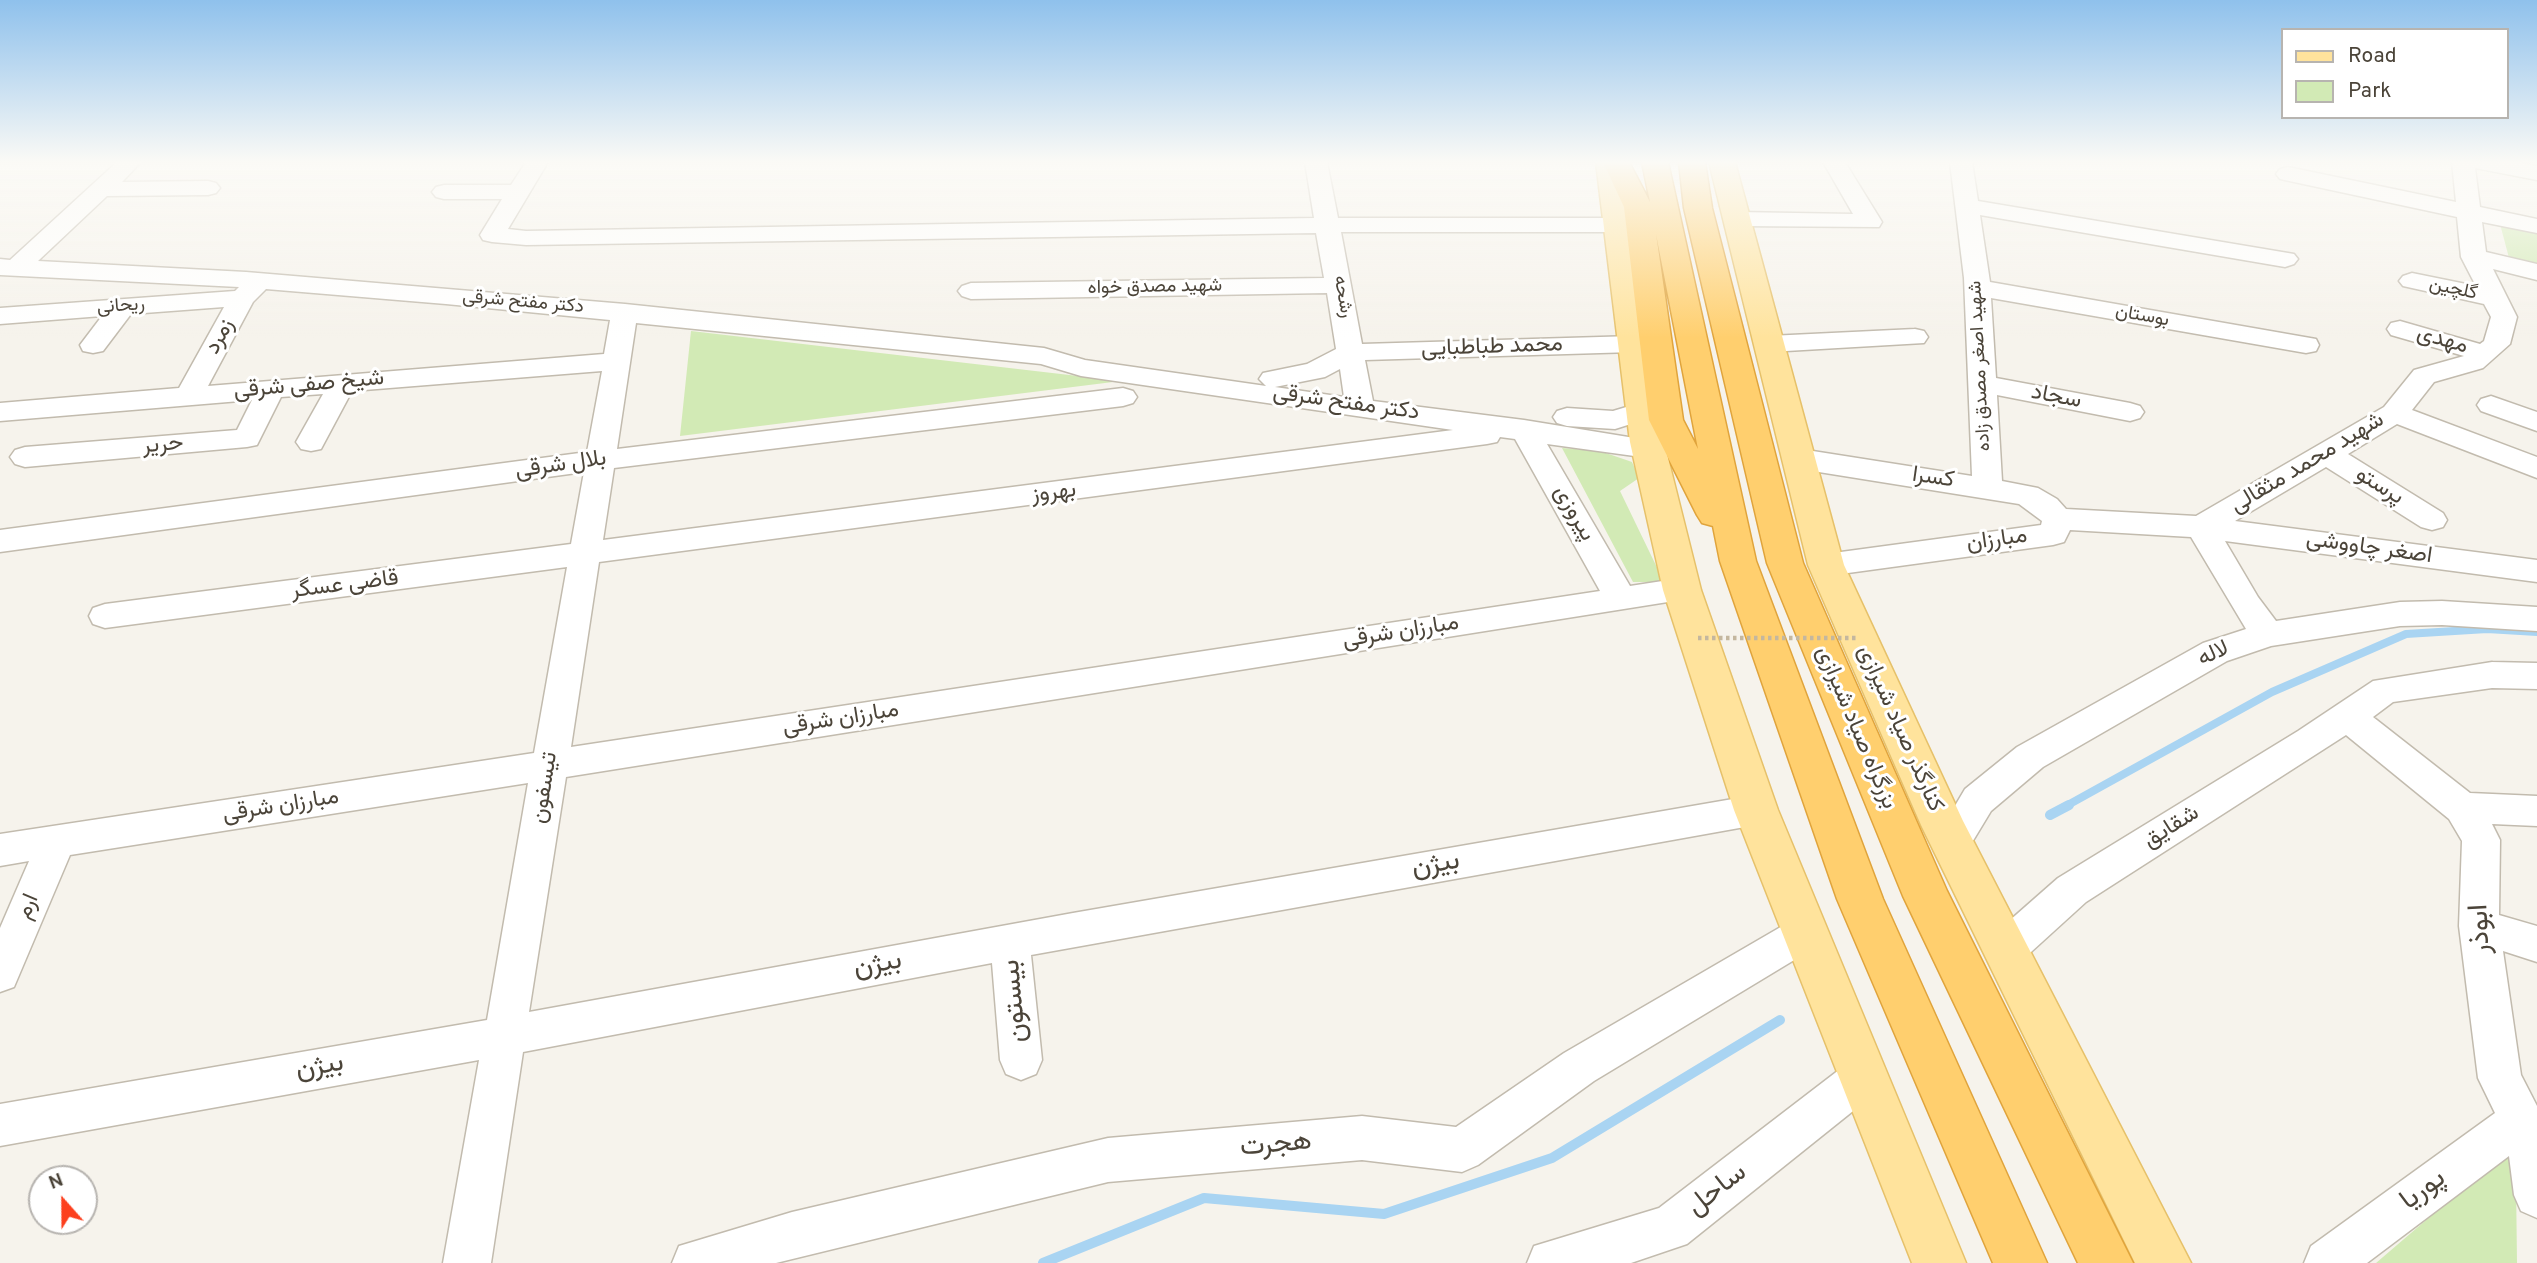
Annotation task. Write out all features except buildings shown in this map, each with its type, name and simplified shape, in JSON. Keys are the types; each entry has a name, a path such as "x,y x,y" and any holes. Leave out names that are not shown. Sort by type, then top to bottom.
{"highway":[{"path":"1640,221 1666,420 1738,561 1860,899 2020,1263"},
{"path":"1667,221 1738,561"},
{"name":"بزرگراه صیاد شیرازی","path":"1702,221 1806,564 1926,895 2106,1263"},
{"path":"1721,221 1764,404 1806,564"}],"main road":[{"path":"1616,221 1646,430 1682,590 1756,810 1939,1263"},
{"name":"کنارگذر صیاد شیرازی","path":"1737,221 1800,459 1806,564 1858,638 1952,843 2164,1263"}],"street":[{"path":"8,267 62,221"},
{"path":"501,221 492,235 526,238 1329,225 1617,225"},
{"name":"رشحه","path":"1328,221 1359,399"},
{"path":"1823,221 1869,221"},
{"name":"شهید اصغر مصدق زاده","path":"1969,221 1978,288 1987,487"},
{"path":"2057,221 2285,259"},
{"path":"2468,221 2474,257 2504,317 2497,344 2484,353"},
{"path":"2513,221 2537,226"},
{"path":"2474,257 2537,272"},
{"name":"دکتر مفتح شرقی","path":"8,267 251,290 625,312 1044,356 1082,368 1359,399 1525,422 1646,430"},
{"name":"گلچین","path":"2412,281 2494,299"},
{"name":"شهید مصدق خواه","path":"971,292 1340,285"},
{"name":"بوستان","path":"1978,288 2306,345"},
{"name":"ریحانی","path":"0,316 187,302 251,290"},
{"name":"زمرد","path":"189,396 251,290"},
{"path":"178,331 187,302"},
{"path":"93,345 123,307"},
{"name":"تیسفون","path":"467,1263 625,312"},
{"name":"مهدی","path":"2400,329 2484,353"},
{"path":"1769,344 1916,337"},
{"name":"محمد طباطبایی","path":"1351,352 1634,344"},
{"name":"دکتر مفتح شرقی","path":"1044,356 1083,352 1273,379 1359,399"},
{"path":"1273,379 1315,371 1351,352"},
{"name":"شهید محمد مثقالی","path":"2201,527 2394,413 2424,376 2473,362 2484,353"},
{"name":"شیخ صفی شرقی","path":"0,412 617,361"},
{"path":"311,442 342,384"},
{"name":"سجاد","path":"1982,384 2130,411"},
{"name":"حریر","path":"25,457 239,440 251,433 271,390"},
{"name":"بلال شرقی","path":"0,541 601,460 1123,397"},
{"path":"2491,405 2537,422"},
{"path":"2394,413 2537,468"},
{"name":"دکتر مفتح شرقی","path":"1525,422 1615,420 1646,430"},
{"name":"بهروز","path":"585,555 1525,422"},
{"name":"پیروزی","path":"1525,422 1621,599"},
{"name":"پرستو","path":"2326,454 2432,520"},
{"name":"کسرا","path":"1800,459 2027,495 2046,506 2058,519"},
{"name":"مبارزان","path":"1806,564 2053,534 2058,519 2201,527"},
{"path":"2201,527 2246,605 2268,634"},
{"name":"اصغر چاووشی","path":"2201,527 2537,571"},
{"name":"قاضی عسگر","path":"105,616 585,555"},
{"name":"مبارزان شرقی","path":"0,850 1682,590"},
{"name":"لاله","path":"1952,843 1978,800 2029,757 2215,652 2268,634 2400,614 2442,613 2537,619"},
{"path":"2346,715 2385,690 2492,675 2537,677"},
{"name":"ابوذر","path":"2346,715 2462,808 2481,840 2479,926 2535,1167 2537,1195"},
{"name":"شقایق","path":"2006,949 2072,890 2311,741 2346,715"},
{"path":"2462,808 2537,811"},
{"name":"بیژن","path":"0,1125 1756,810"},
{"name":"ارم","path":"0,974 57,841"},
{"path":"2479,926 2537,944"},
{"name":"هجرت","path":"695,1263 792,1235 1108,1160 1362,1138 1462,1150 1579,1067 1805,933"},
{"name":"بیستون","path":"1010,942 1021,1060"},
{"name":"ساحل","path":"1551,1263 1671,1228 1863,1077"},
{"name":"پوریا","path":"2328,1263 2519,1097"}],"path":[{"path":"1698,638 1858,638"}],"green space":[{"path":"2500,224 2537,232 2537,265 2509,258"},
{"path":"691,331 1121,381 680,436"},
{"path":"1562,448 1600,451 1632,462 1639,478 1620,491 1664,582 1633,582"},
{"path":"2509,1149 2516,1180 2517,1263 2376,1263"}],"waterway":[{"path":"2066,806 2272,692 2406,634 2487,629 2537,632"},
{"path":"2050,815 2069,805"},
{"path":"1043,1263 1204,1198 1384,1214 1552,1158 1780,1020"}]}
